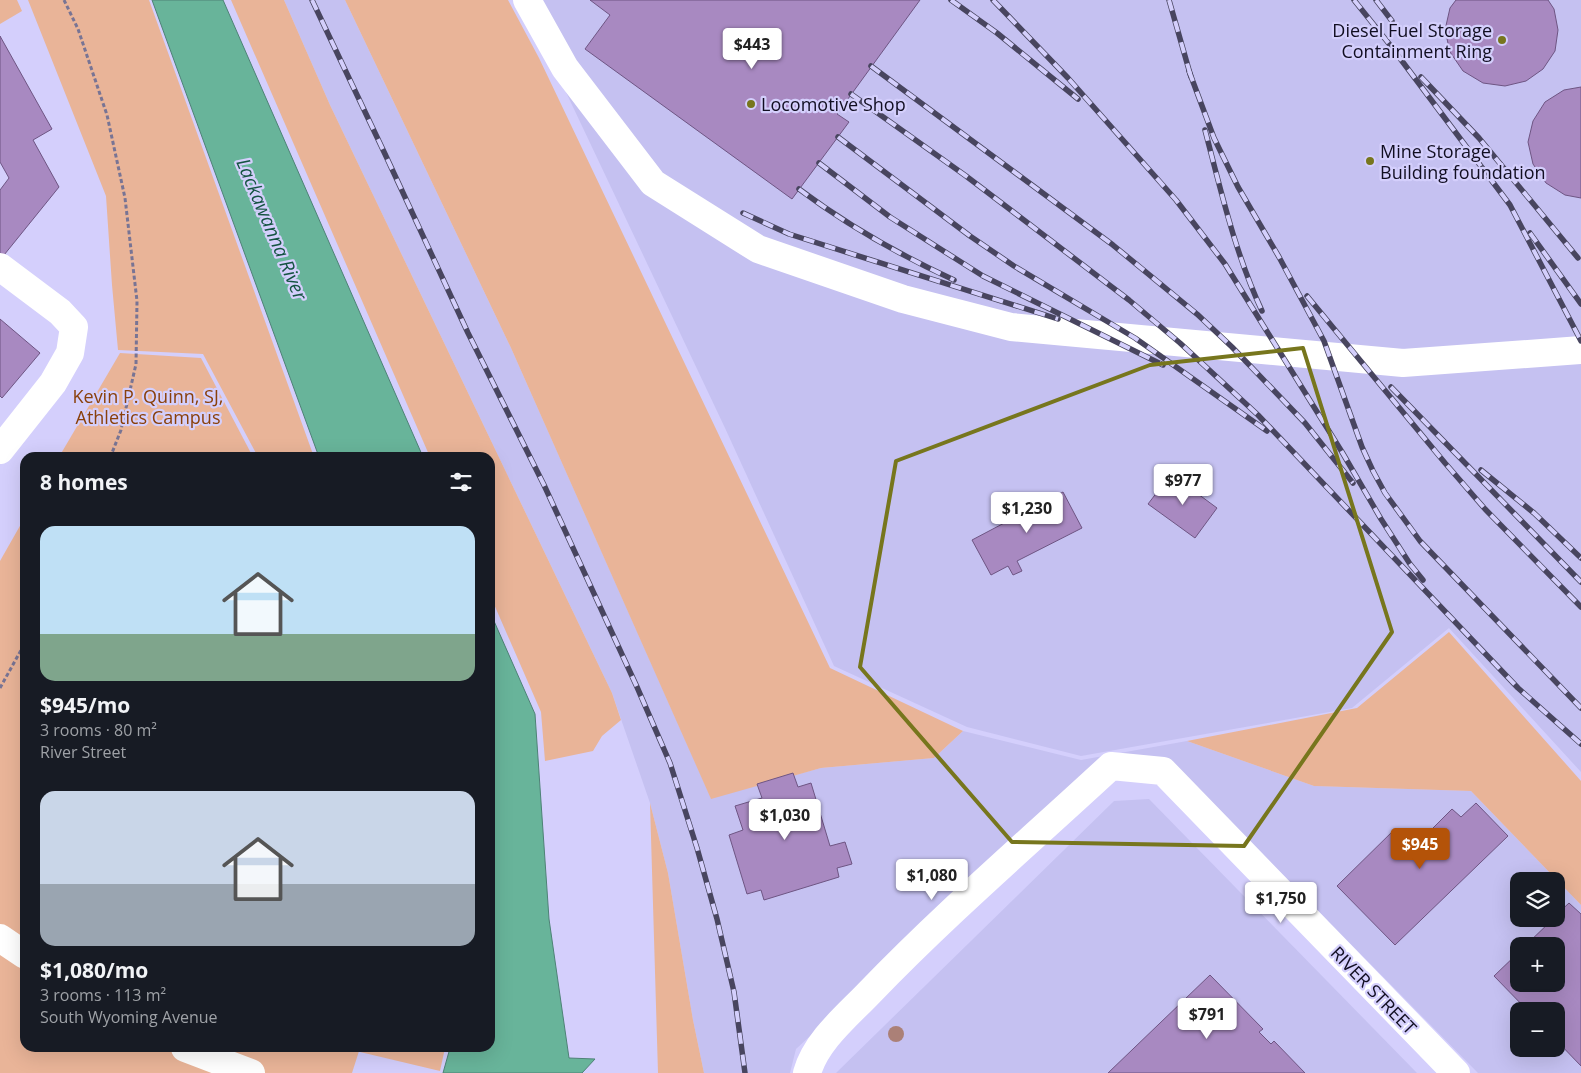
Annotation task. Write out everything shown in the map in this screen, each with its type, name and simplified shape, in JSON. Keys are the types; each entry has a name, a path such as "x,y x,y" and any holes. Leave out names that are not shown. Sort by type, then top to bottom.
{"street":[{"path":"527,0 565,68 653,183 758,249 903,299 1011,327 1403,363 1581,350"},
{"path":"0,267 60,312 74,327 70,353 52,383 0,450"},
{"name":"RIVER STREET","path":"807,1073 823,1041 912,949 1111,766 1163,772 1456,1073"},
{"path":"196,1052 252,1073"}],"path":[{"path":"64,0 78,29 107,115 125,198 137,301 136,364 122,430 113,452"},
{"path":"0,688 20,653"}],"highlighted area":[{"path":"1303,348 1392,632 1244,846 1012,842 860,667 896,461 1150,365"}],"shaded area":[{"path":"284,0 345,0 511,348 711,798 821,768 934,758 963,731 1081,760 1187,741 1314,786 1471,791 1549,872 1510,872 1510,927 1565,927 1565,888 1581,905 1581,1073 1478,1073 1173,764 1110,759 796,1049 790,1073 704,1073 668,873 650,803 612,693 330,105"},
{"path":"518,0 1581,0 1581,772 1449,628 1352,708 1081,756 967,727 834,666 725,428 546,50"},
{"path":"1149,799 1417,1073 836,1073 1114,801"}],"green space":[{"path":"0,0 17,0 22,11 0,24"},
{"path":"28,0 149,0 312,452 255,452 203,354 118,350 106,196"},
{"path":"231,0 284,0 330,105 612,693 621,720 602,736 593,751 545,761 541,712 495,606 495,452 428,452"},
{"path":"345,0 508,0 539,58 830,668 963,731 934,758 821,768 711,799 511,348"},
{"name":"Kevin P. Quinn, SJ, Athletics Campus","path":"120,353 201,358 250,452 62,452"},
{"path":"20,526 20,1052 359,1052 352,1073 0,1073 0,561"},
{"path":"1449,632 1581,781 1581,905 1565,888 1565,872 1549,872 1471,791 1314,786 1187,741 1357,708"},
{"path":"650,803 668,873 704,1073 658,1073"},
{"path":"360,1052 444,1052 440,1071"}],"water":[{"name":"Lackawanna River","path":"152,0 223,0 421,452 317,452"},
{"path":"495,623 535,714 549,919 569,1058 595,1059 582,1073 443,1073 449,1052 495,1052"}],"building":[{"name":"Locomotive Shop","path":"590,0 920,0 837,114 849,122 792,199 585,49 610,15"},
{"name":"Diesel Fuel Storage Containment Ring","path":"1456,0 1548,0 1554,9 1558,30 1555,51 1543,69 1526,81 1505,86 1483,83 1463,71 1450,52 1445,30 1450,8"},
{"path":"0,36 52,129 33,140 59,187 0,260 0,190 9,178 0,162"},
{"path":"1581,87 1581,198 1565,195 1546,183 1533,164 1528,142 1533,121 1545,102 1564,90"},
{"path":"0,319 40,353 2,398 0,396"},
{"path":"1171,474 1217,508 1195,538 1148,504"},
{"path":"1063,492 1082,528 1017,561 1022,571 1013,575 1008,566 991,575 972,540"},
{"path":"793,773 798,787 811,783 830,846 845,842 852,864 837,868 839,877 764,900 761,890 747,894 729,835 743,830 735,806 762,798 757,784"},
{"path":"1476,803 1508,836 1395,945 1337,886 1396,828 1414,847 1452,809 1461,817"},
{"path":"1569,903 1581,914 1581,1066 1565,1049 1565,1002 1519,1002 1494,976 1510,961 1510,992 1565,992 1565,937 1534,937 1545,927 1565,927 1565,907"},
{"path":"1210,975 1263,1029 1259,1032 1271,1044 1274,1041 1305,1073 1108,1073"}],"railway":[{"path":"312,0 468,333 544,485 670,763 717,919 734,992 745,1073"},
{"path":"951,0 997,33 1078,99"},
{"path":"993,0 1068,78 1176,200 1225,264 1342,452 1381,519 1410,564 1423,580"},
{"path":"1169,0 1191,77"},
{"path":"1354,0 1510,205 1581,341"},
{"path":"1376,0 1392,21"},
{"path":"871,66 1113,245 1197,314 1232,347 1305,423 1353,483"},
{"path":"1189,71 1214,138 1238,187 1279,257 1324,341 1362,447 1385,493 1420,541 1581,708"},
{"path":"1421,77 1479,138 1578,258"},
{"path":"851,94 966,176 1129,300 1180,343 1258,415 1518,688 1581,744"},
{"path":"1205,130 1236,244 1262,311"},
{"path":"838,137 970,236 1014,266 1135,338 1267,431"},
{"path":"819,163 890,217 983,276 1163,365"},
{"path":"799,189 874,239 954,280"},
{"path":"743,213 789,234 1058,319"},
{"path":"1530,233 1581,304"},
{"path":"1307,296 1485,509 1581,607"},
{"path":"1391,387 1581,582"},
{"path":"1481,470 1534,513 1581,558"}],"place":[{"name":"Diesel Fuel Storage Containment Ring","path":"1502,40"},
{"name":"Locomotive Shop","path":"751,104"},
{"name":"Mine Storage Building foundation","path":"1370,161"}]}
